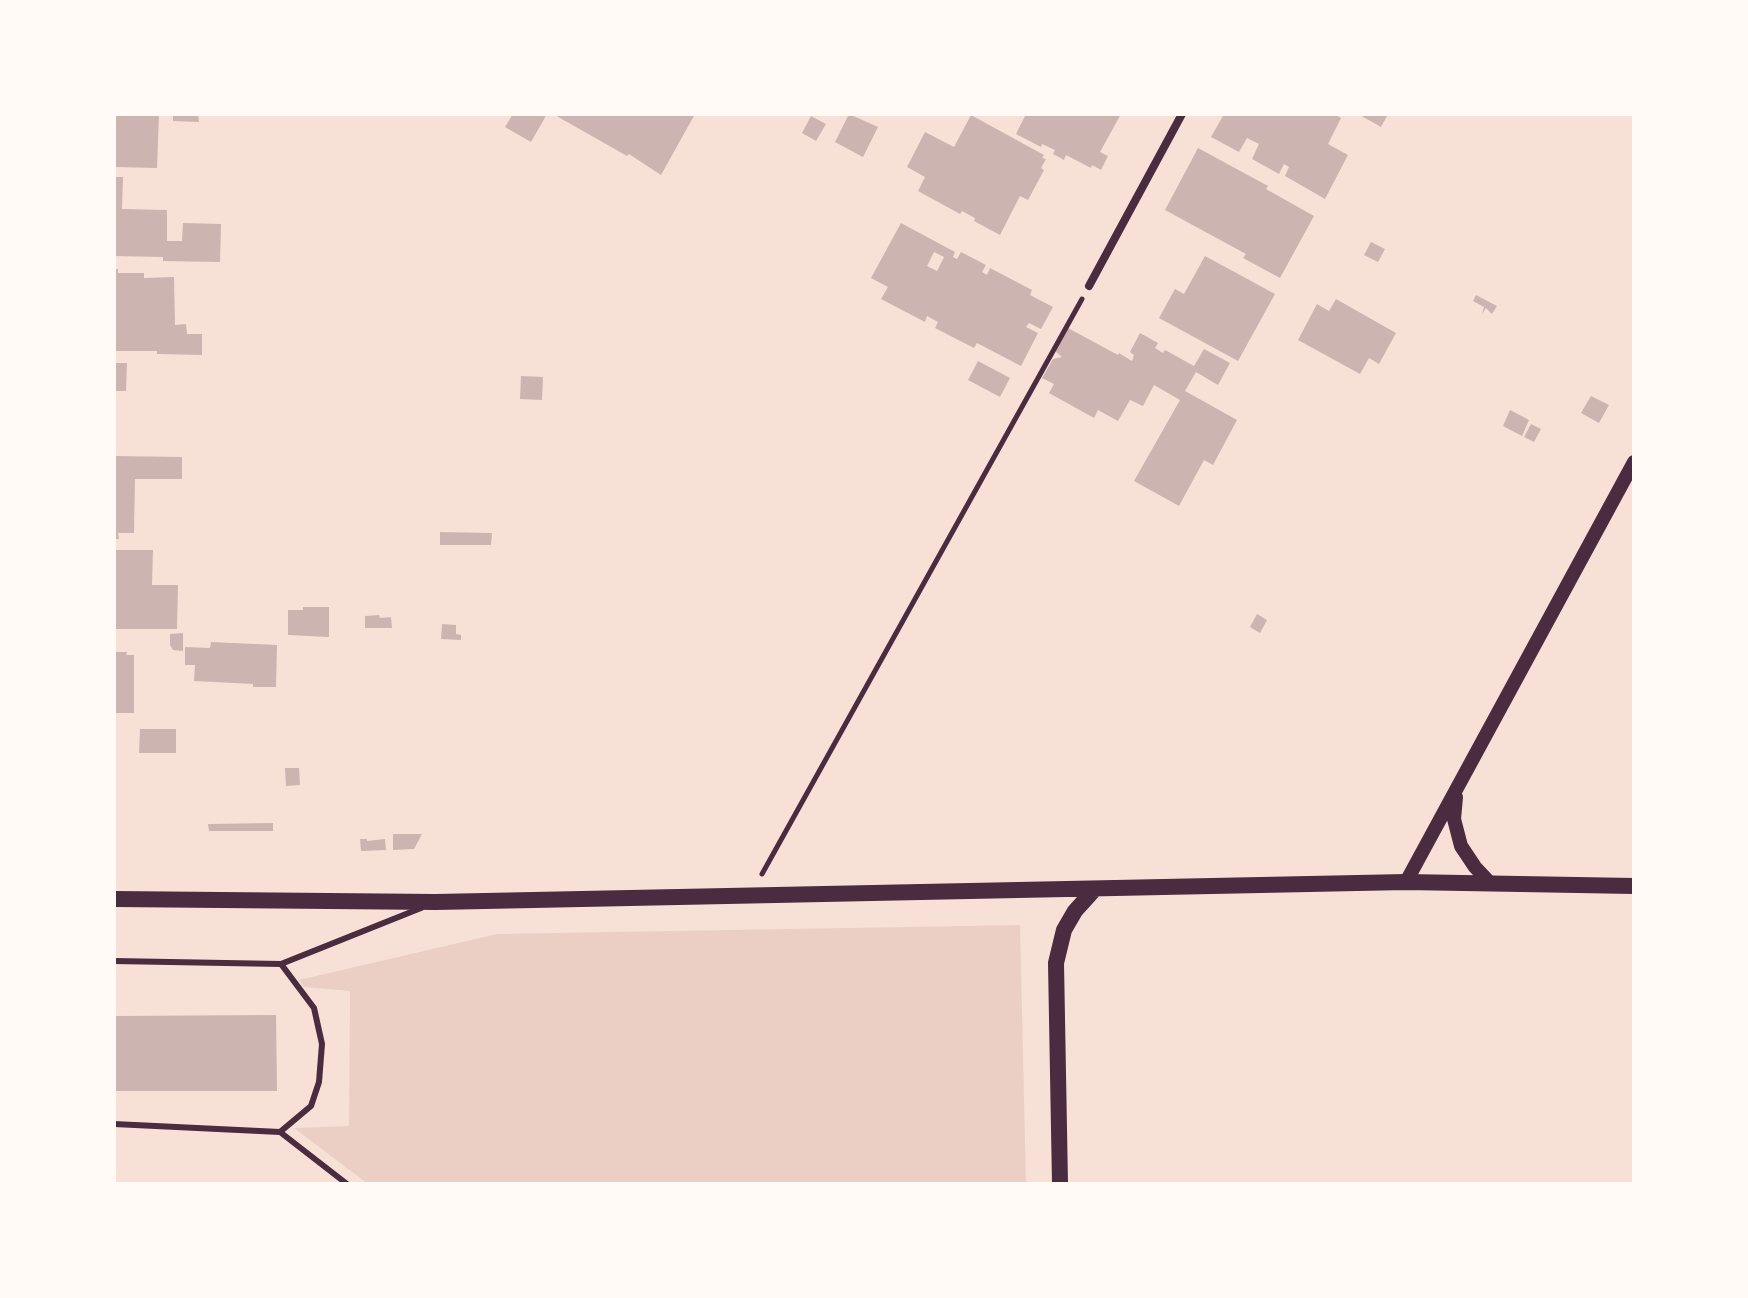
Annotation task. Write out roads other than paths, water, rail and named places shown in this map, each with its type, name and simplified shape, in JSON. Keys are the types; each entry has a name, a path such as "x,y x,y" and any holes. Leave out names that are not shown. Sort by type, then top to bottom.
{"main road":[{"path":"114,899 436,902 1406,882 1634,886"},
{"path":"1060,1184 1056,963 1064,930 1075,911 1094,890"}],"street":[{"path":"1089,286 1182,114"},
{"path":"1406,882 1634,462"},
{"path":"1457,788 1454,819 1461,846 1491,884"}],"lane":[{"path":"114,961 281,964 436,902"},
{"path":"280,1132 311,1106 319,1082 322,1044 314,1008 281,964"},
{"path":"114,1124 280,1132 347,1184"}]}
